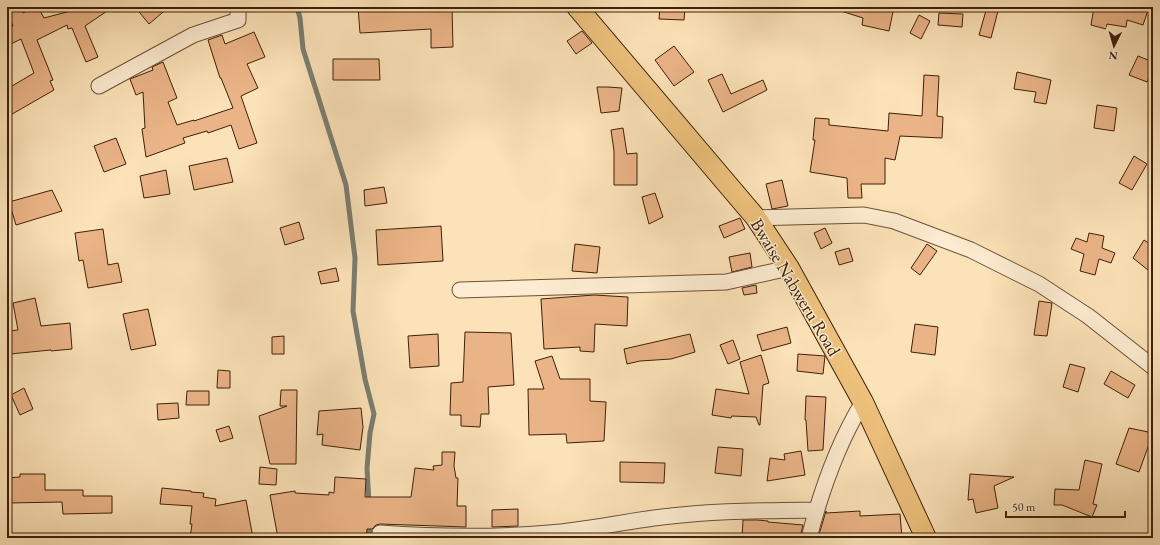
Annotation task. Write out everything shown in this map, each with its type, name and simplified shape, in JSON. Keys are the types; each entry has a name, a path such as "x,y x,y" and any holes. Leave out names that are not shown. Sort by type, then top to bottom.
{"main road":[{"name":"Bwaise Nabweru Road","path":"577,7 756,218 789,268 863,402 926,538"}],"street":[{"path":"100,86 193,35 238,20 238,7"},
{"path":"756,218 864,214 894,221 971,250 1039,284 1088,316 1153,367"},
{"path":"460,290 726,282 789,268"},
{"path":"810,538 816,510 849,425 863,402"},
{"path":"380,533 427,536 498,536 550,533 670,516 714,512 816,510"}],"building":[{"path":"7,7 21,7 23,13 34,7 38,7 44,18 86,7 113,7 85,26 98,57 86,62 72,28 68,29 67,25 37,40 53,80 50,81 54,90 7,117 7,89 34,73 21,39 7,46 7,29 13,26 7,12"},
{"path":"135,7 169,7 149,24"},
{"path":"358,7 452,7 453,47 431,48 431,29 360,33"},
{"path":"660,7 685,7 684,20 659,19"},
{"path":"838,7 894,7 889,31 862,25 863,18 838,10"},
{"path":"987,7 999,7 991,38 979,35"},
{"path":"1094,7 1149,7 1143,25 1127,20 1126,27 1107,24 1106,29 1091,25"},
{"path":"939,13 963,14 962,27 938,25"},
{"path":"919,15 930,21 921,39 910,33"},
{"path":"582,31 592,43 576,54 567,41"},
{"path":"254,32 265,57 247,64 258,88 241,96 257,143 239,149 231,125 208,133 207,131 183,138 185,143 146,157 142,129 145,128 143,92 136,95 130,79 153,70 152,67 163,62 177,98 168,102 177,125 233,108 220,78 208,40 222,35 225,44"},
{"path":"674,46 694,72 674,86 655,60"},
{"path":"1138,56 1153,62 1153,68 1147,82 1129,75"},
{"path":"333,59 379,59 380,80 333,80"},
{"path":"1017,72 1051,80 1046,104 1034,102 1036,92 1014,89"},
{"path":"722,74 731,94 763,80 767,90 723,112 708,80"},
{"path":"924,75 939,76 937,116 943,117 942,138 900,136 895,160 885,158 885,184 861,184 862,198 848,198 847,178 810,172 815,140 813,140 815,118 829,119 829,125 888,131 889,113 922,116"},
{"path":"597,87 622,88 619,111 601,113"},
{"path":"1097,105 1117,108 1114,131 1094,128"},
{"path":"623,128 627,154 637,153 637,185 614,185 614,151 611,130"},
{"path":"116,138 126,164 104,172 94,146"},
{"path":"1134,156 1147,164 1132,190 1119,183"},
{"path":"227,158 233,182 194,190 189,166"},
{"path":"166,170 170,194 144,198 140,176"},
{"path":"782,180 788,206 772,209 766,184"},
{"path":"384,187 387,203 365,206 364,190"},
{"path":"52,190 62,211 16,225 9,202"},
{"path":"655,193 663,217 649,224 642,197"},
{"path":"740,218 745,229 724,238 719,226"},
{"path":"299,222 304,239 285,245 280,228"},
{"path":"441,226 443,261 378,265 376,230"},
{"path":"825,228 832,243 821,249 814,233"},
{"path":"103,229 108,265 118,263 122,282 88,288 83,260 79,261 75,233"},
{"path":"1089,233 1104,236 1102,248 1115,253 1111,263 1099,259 1095,275 1080,271 1084,254 1071,249 1076,238 1087,242"},
{"path":"1144,240 1153,246 1153,274 1133,258"},
{"path":"575,244 600,247 597,273 572,271"},
{"path":"927,244 937,251 920,275 911,268"},
{"path":"849,248 853,261 839,265 835,252"},
{"path":"750,253 752,267 732,272 729,257"},
{"path":"336,268 339,281 321,284 318,272"},
{"path":"756,285 757,293 744,295 742,288"},
{"path":"594,295 628,297 627,326 595,324 594,352 580,351 580,347 544,349 541,299"},
{"path":"35,298 41,326 70,323 72,349 10,354 8,331 18,330 13,303"},
{"path":"1039,301 1052,303 1047,336 1034,335"},
{"path":"148,309 156,345 131,350 123,314"},
{"path":"915,324 938,327 935,355 911,352"},
{"path":"787,327 791,343 762,351 757,335"},
{"path":"465,332 511,333 514,385 488,387 489,414 481,414 480,427 461,426 461,415 450,415 451,383 463,382"},
{"path":"438,334 439,366 410,368 408,336"},
{"path":"690,334 695,352 671,359 640,361 627,364 624,349"},
{"path":"284,336 284,354 272,354 272,337"},
{"path":"733,340 740,359 728,364 720,345"},
{"path":"798,354 825,356 823,374 797,371"},
{"path":"761,355 769,383 763,385 760,425 756,417 732,416 731,418 712,415 716,389 749,394 740,362"},
{"path":"552,356 560,379 590,379 590,401 606,402 604,441 567,443 566,434 529,435 528,389 544,389 535,361"},
{"path":"1070,364 1085,368 1078,392 1063,387"},
{"path":"218,370 230,371 230,388 217,388"},
{"path":"1111,371 1135,385 1128,398 1104,384"},
{"path":"24,388 33,409 20,415 11,395"},
{"path":"281,390 297,390 296,464 270,464 259,416 287,406 280,406"},
{"path":"187,391 209,391 209,405 186,405"},
{"path":"806,396 826,397 823,450 808,451 805,420"},
{"path":"178,403 179,418 158,420 157,404"},
{"path":"361,408 363,427 360,450 322,445 323,434 317,435 319,411"},
{"path":"229,426 233,438 220,442 216,430"},
{"path":"1129,428 1153,433 1139,472 1116,464"},
{"path":"718,447 743,449 741,476 715,473"},
{"path":"801,451 805,475 767,481 770,458 785,460 784,454"},
{"path":"442,452 455,452 454,466 456,478 458,478 457,506 466,506 466,527 380,524 376,525 372,529 367,529 366,538 278,538 270,495 295,491 295,493 329,495 329,492 334,493 335,477 366,479 365,497 411,497 415,468 434,470 433,466 442,465"},
{"path":"1085,460 1102,464 1093,504 1097,505 1092,517 1062,505 1054,505 1055,489 1079,490"},
{"path":"620,462 665,463 664,483 620,482"},
{"path":"260,467 277,469 276,485 259,484"},
{"path":"20,474 45,474 45,490 83,490 83,496 112,496 112,513 63,514 62,502 7,503 7,478 20,477"},
{"path":"970,474 1014,477 994,486 998,508 976,513 973,499 968,500"},
{"path":"162,488 204,493 203,497 216,499 215,506 246,500 253,538 190,538 192,506 160,504"},
{"path":"518,509 518,526 492,527 492,510"},
{"path":"826,511 826,513 860,511 860,516 900,514 902,538 865,538 865,536 818,538"},
{"path":"743,520 803,525 800,538 742,538"}],"waterway":[{"path":"297,7 300,18 303,49 346,185 355,258 353,311 365,379 374,414 370,433 367,468 369,503"},
{"path":"369,538 370,523"}]}
